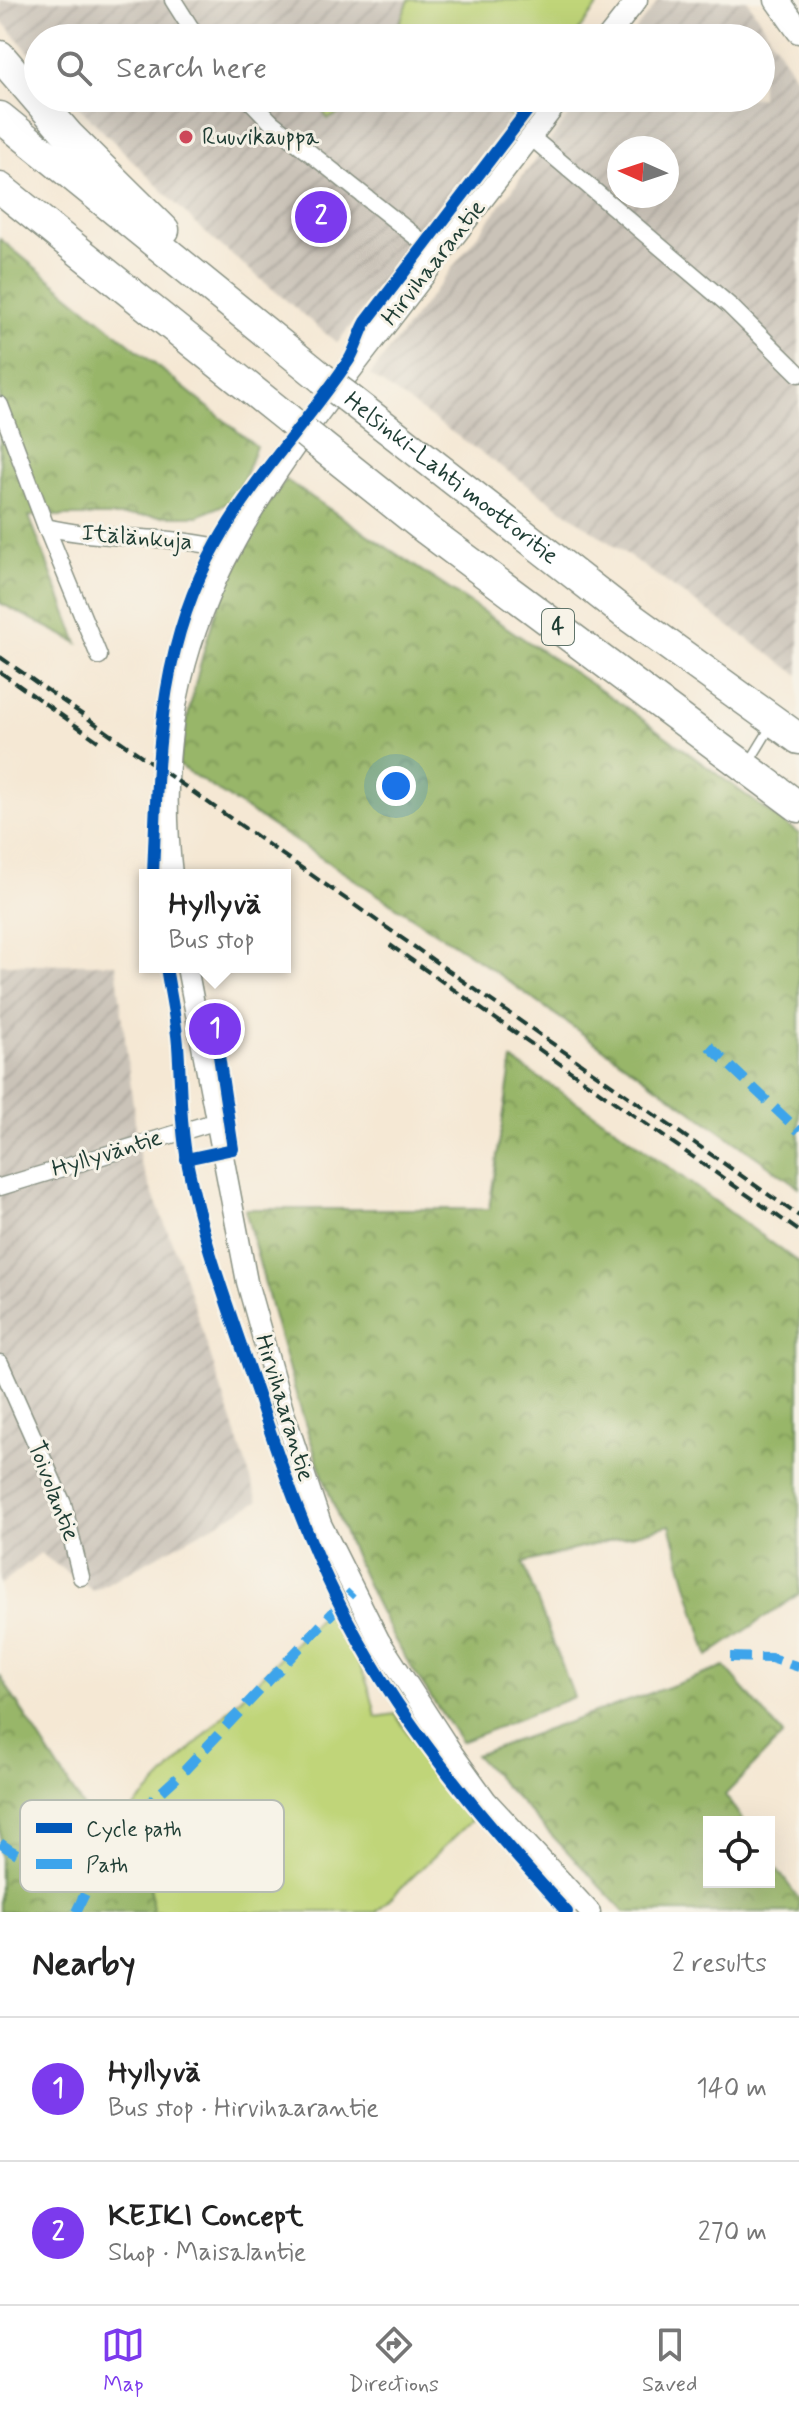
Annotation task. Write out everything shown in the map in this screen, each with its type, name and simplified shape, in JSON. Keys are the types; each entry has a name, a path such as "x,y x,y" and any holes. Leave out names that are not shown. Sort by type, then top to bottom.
{"highway":[{"path":"0,56 24,84"},
{"path":"48,112 173,239 241,314"},
{"name":"Helsinki-Lahti moottoritie","path":"0,117 322,378 623,612 787,730"},
{"name":"4","path":"0,188 427,530 799,807"}],"main road":[{"path":"777,0 799,31"}],"street":[{"path":"173,0 188,24"},
{"path":"618,24 637,0"},
{"path":"261,112 440,256"},
{"name":"Hirvihaarantie","path":"171,869 166,805 168,760 179,691 195,631 229,550 273,477 550,112"},
{"path":"531,137 730,306 799,374"},
{"name":"Itälänkuja","path":"0,405 99,656"},
{"name":"Itälänkuja","path":"46,527 80,534 186,540 229,550"},
{"name":"Hirvihaarantie","path":"188,973 243,1268 283,1410 321,1524 352,1592 401,1678 486,1800 590,1912"},
{"name":"Hyllyväntie","path":"0,1187 214,1122"},
{"name":"Toivolantie","path":"0,1363 63,1504 81,1577"}],"lane":[{"path":"746,768 787,730"}],"shaded area":[{"path":"0,0 409,0 399,24 24,24 24,46 0,19"},
{"path":"659,0 747,0 762,24 640,24"},
{"path":"775,44 799,82 799,675 370,375 572,112 775,112"},
{"path":"84,112 324,112 328,118 342,112 503,112 512,118 337,343 201,229"},
{"path":"0,964 116,964 140,1162 178,1257 258,1501 93,1591 40,1553 0,1585"}],"green space":[{"path":"409,0 602,0 584,24 399,24"},
{"path":"323,112 343,112 328,119"},
{"path":"0,239 256,446 236,499 198,516 29,516 78,643 0,603"},
{"path":"286,480 627,708 799,834 799,1187 474,957 178,765 204,652 228,580 263,512"},
{"path":"512,1060 610,1124 799,1263 799,1594 708,1656 670,1525 523,1563 574,1697 461,1742 397,1644 342,1528 305,1423 245,1209 489,1209"},
{"path":"330,1607 363,1674 376,1717 395,1714 441,1784 471,1821 376,1912 153,1912 151,1892 284,1892 284,1800 141,1800"},
{"path":"725,1667 783,1735 725,1795 740,1816 703,1816 703,1888 775,1888 775,1866 799,1899 799,1912 625,1912 475,1755"},
{"path":"0,1676 79,1800 20,1800 20,1892 151,1892 153,1912 0,1912"}],"railway":[{"path":"0,657 799,1216"},
{"path":"0,672 98,741"},
{"path":"390,945 799,1231"}],"marked path":[{"path":"709,1046 799,1131"},
{"path":"153,1800 185,1770 352,1592"},
{"path":"730,1657 771,1658 799,1667"},
{"path":"0,1843 20,1855"},
{"path":"76,1912 86,1892"}],"cycle path":[{"path":"153,869 164,705 182,623 197,583 247,495 349,360 366,322 526,112"},
{"path":"167,973 177,1035 185,1151 193,1191 222,1290 288,1484 312,1543 361,1644 412,1725 502,1840 567,1912"},
{"path":"186,1159 233,1149 215,1029"}],"place":[{"name":"Ruuvikauppa","path":"186,137"},
{"name":"KEIKI Concept","path":"321,217"},
{"name":"Hyllyvä","path":"215,1029"}]}
